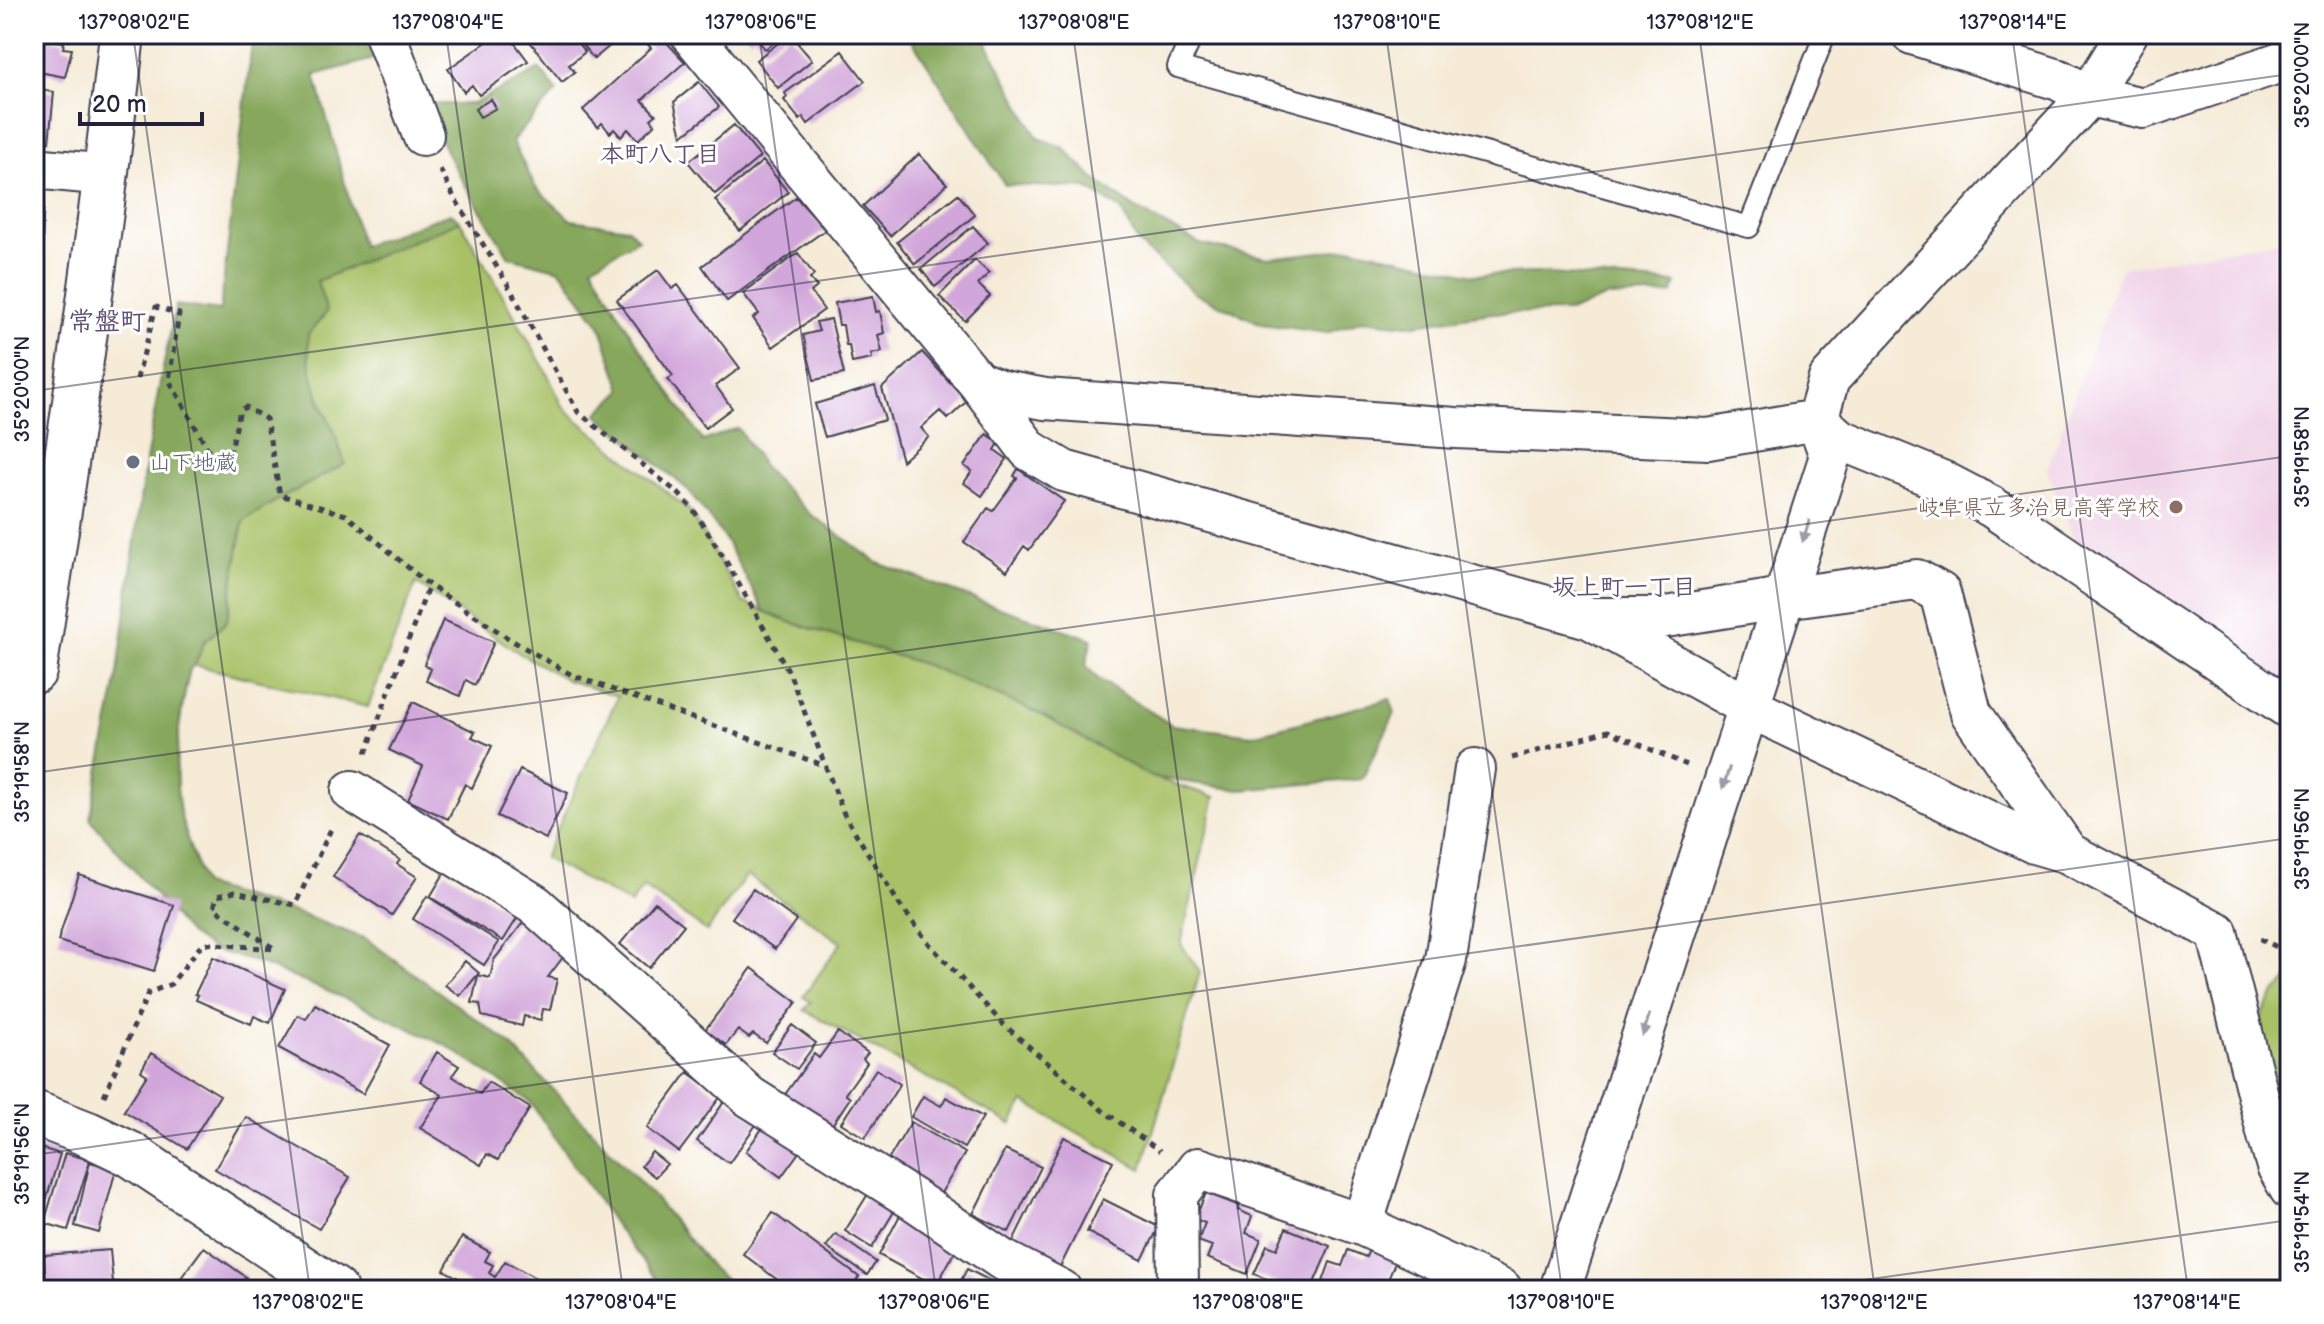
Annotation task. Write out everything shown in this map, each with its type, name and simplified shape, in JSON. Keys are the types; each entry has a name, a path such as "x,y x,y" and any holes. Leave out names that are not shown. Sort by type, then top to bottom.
{"street":[{"path":"34,671 48,500 107,175 122,34"},
{"path":"385,34 423,135"},
{"path":"691,34 977,381 1029,450 1064,471 1589,618 1749,707 2034,843 2068,853 2217,932 2268,1136 2277,1166 2290,1189"},
{"path":"1912,34 2059,80 2089,96 2143,108 2290,59"},
{"path":"1560,1290 1830,456 1817,420 1829,379 2089,96 2127,34"},
{"path":"34,168 107,175"},
{"path":"977,381 1002,391 1045,399 1471,429 1708,439 1817,420"},
{"path":"1817,420 1839,439 1942,481 1992,507 2290,709"},
{"path":"1589,618 1659,618 1917,580 1940,593 1971,713 2068,853"},
{"path":"1362,1225 1446,960 1475,769"},
{"path":"352,791 535,905 750,1097 1001,1259 1061,1290"},
{"path":"34,1113 130,1154 335,1290"},
{"path":"1178,1290 1177,1195 1198,1168 1362,1225 1502,1290"}],"lane":[{"path":"1193,34 1178,67 1749,227 1825,34"}],"path":[{"path":"423,135 454,197 508,285 578,412 679,494 701,521 789,672 844,814 899,904 941,957 1003,1024 1102,1110 1166,1155 1198,1168"},
{"path":"137,379 156,307 179,314 169,380 214,460 229,458 240,410 246,407 266,419 280,495 346,515 429,585 511,640 572,675 824,766"},
{"path":"88,1134 148,993 171,984 203,943 275,949 214,908 217,896 235,892 295,905 352,791 429,585"},
{"path":"1475,769 1608,731 1725,781"}],"shaded area":[{"name":"岐阜県立多治見高等学校","path":"2290,239 2290,701 2076,545 2047,470 2121,268"}],"green space":[{"path":"253,34 373,34 384,56 315,75 362,246 451,213 460,221 317,281 327,312 308,334 309,360 319,400 345,464 243,521 227,621 204,642 195,665 190,669 178,737 177,789 183,826 203,885 297,913 366,939 509,1043 654,1197 713,1269 738,1290 666,1290 622,1235 530,1102 449,1047 358,1004 256,962 213,950 188,933 90,819 117,680 143,478 176,305 220,311"},
{"path":"908,34 986,34 988,46 1038,138 1063,147 1093,178 1136,209 1200,244 1269,258 1354,248 1474,275 1537,273 1676,283 1672,294 1607,297 1568,312 1492,313 1408,325 1362,320 1327,333 1262,324 1196,294 1138,243 1121,210 1087,188 1005,185"},
{"path":"540,69 557,91 512,141 536,188 571,220 628,228 638,239 592,266 632,336 703,441 738,428 766,470 809,513 878,563 1092,639 1086,665 1097,678 1172,725 1253,735 1390,699 1395,713 1362,779 1240,790 1152,777 1034,711 926,665 764,611 723,536 687,489 597,414 622,390 600,325 560,270 509,257 452,163 424,104 473,104"},
{"path":"460,221 546,371 562,405 689,510 743,602 787,621 926,665 1034,711 1152,777 1215,797 1181,944 1200,972 1142,1169 1024,1102 1011,1124 804,1010 811,1002 803,997 841,943 747,875 707,931 643,887 631,904 544,858 618,696 567,680 519,653 416,583 368,707 195,665 204,642 227,621 243,521 274,502 334,431 318,395 308,358 308,332 317,281"},
{"path":"2290,977 2290,1155 2258,1022"}],"building":[{"path":"34,34 51,34 51,40 64,42 63,48 72,49 65,77 34,71"},
{"path":"498,34 508,34 528,61 479,95 472,85 464,92 448,69"},
{"path":"524,34 570,34 585,52 569,65 575,72 562,82"},
{"path":"573,34 624,34 594,59"},
{"path":"653,34 659,34 685,62 642,100 656,115 651,119 655,124 638,140 628,129 621,137 614,129 610,133 602,123 598,127 583,110 651,48 645,41"},
{"path":"746,34 785,34 765,49 754,35 750,39"},
{"path":"790,34 812,60 778,88 756,60"},
{"path":"842,51 865,81 808,124 803,117 800,120 784,100 787,97 785,93"},
{"path":"699,82 719,107 682,136 674,102"},
{"path":"34,87 54,92 49,142 34,140"},
{"path":"491,99 496,108 480,117 475,109"},
{"path":"734,125 760,157 715,194 688,162"},
{"path":"919,154 947,184 890,236 863,206"},
{"path":"763,161 788,192 740,231 715,200"},
{"path":"44,191 40,305 34,304 34,219"},
{"path":"958,194 975,215 915,264 897,242"},
{"path":"796,197 825,230 727,301 702,266"},
{"path":"973,226 988,243 935,287 921,269"},
{"path":"798,253 814,275 810,279 817,287 811,292 824,310 773,347 753,318 759,314 743,293"},
{"path":"975,260 989,273 978,284 990,296 965,321 939,296"},
{"path":"658,270 672,289 678,285 740,368 716,386 732,408 705,428 668,379 673,376 617,300"},
{"path":"873,296 876,312 880,311 884,333 878,335 882,352 871,354 872,359 852,363 835,303"},
{"path":"831,319 844,374 814,380 803,335 819,331 816,322"},
{"path":"922,352 967,401 948,419 940,411 921,428 929,437 902,461 882,388"},
{"path":"875,386 885,420 825,437 815,404"},
{"path":"987,434 999,443 995,450 1007,459 982,496 964,483 972,471 964,466"},
{"path":"1018,469 1064,501 1029,550 1024,546 1007,571 964,542 988,508 993,511 1017,478 1014,476"},
{"path":"443,620 494,642 475,685 466,680 460,696 426,681 431,669 424,665"},
{"path":"413,702 475,732 472,737 492,746 472,788 465,784 448,819 408,800 423,766 389,750"},
{"path":"520,770 568,793 546,839 497,816"},
{"path":"360,835 400,860 397,864 417,877 392,915 333,877"},
{"path":"445,872 518,917 503,941 430,897"},
{"path":"79,875 174,905 154,971 58,941"},
{"path":"753,889 796,920 775,949 732,918"},
{"path":"427,896 499,942 484,965 413,919"},
{"path":"655,902 684,925 649,968 620,944"},
{"path":"525,920 567,952 548,977 557,979 550,1010 543,1009 541,1020 524,1016 522,1026 482,1016 480,1004 472,1003 478,975 490,978 494,960"},
{"path":"213,957 285,989 270,1023 254,1016 251,1024 196,1000 198,995 195,994"},
{"path":"465,961 479,973 460,996 445,985"},
{"path":"752,968 797,1002 766,1043 753,1034 749,1038 738,1030 726,1045 705,1030"},
{"path":"315,1004 390,1045 363,1094 279,1048 298,1015 306,1019"},
{"path":"792,1025 816,1043 797,1069 772,1052"},
{"path":"838,1032 868,1053 863,1059 867,1063 845,1094 850,1098 830,1128 784,1096 814,1054 819,1058"},
{"path":"437,1052 459,1066 452,1076 480,1094 488,1082 530,1108 498,1160 487,1154 481,1165 420,1128 442,1095 420,1081"},
{"path":"151,1053 220,1095 187,1149 124,1111 147,1075 141,1071"},
{"path":"876,1069 900,1084 865,1138 841,1123"},
{"path":"688,1072 721,1096 679,1152 647,1128"},
{"path":"923,1096 941,1106 946,1097 983,1117 964,1148 911,1117"},
{"path":"726,1099 758,1122 729,1163 697,1141"},
{"path":"246,1117 350,1177 319,1229 215,1169"},
{"path":"767,1122 802,1148 781,1177 746,1151"},
{"path":"911,1122 965,1153 938,1198 884,1167"},
{"path":"1064,1137 1113,1161 1060,1267 1012,1243"},
{"path":"34,1146 60,1154 40,1220 34,1219"},
{"path":"1005,1150 1041,1167 1009,1232 973,1214"},
{"path":"652,1152 667,1164 655,1177 641,1166"},
{"path":"65,1153 90,1160 68,1230 44,1223"},
{"path":"90,1162 116,1169 99,1233 75,1226"},
{"path":"1206,1193 1240,1206 1238,1210 1252,1216 1246,1233 1261,1239 1247,1274 1207,1258 1212,1246 1198,1241 1205,1223 1195,1219"},
{"path":"868,1194 895,1210 872,1248 845,1231"},
{"path":"1103,1199 1159,1227 1142,1260 1087,1232"},
{"path":"773,1213 859,1277 849,1290 791,1290 743,1254"},
{"path":"900,1215 958,1246 936,1286 879,1255"},
{"path":"1286,1228 1330,1246 1311,1290 1294,1290 1254,1274 1267,1245 1277,1249"},
{"path":"836,1234 876,1262 867,1275 826,1247"},
{"path":"462,1237 490,1252 485,1261 493,1265 489,1273 495,1277 505,1261 539,1280 534,1290 469,1290 471,1285 444,1270"},
{"path":"204,1247 246,1277 239,1287 244,1290 172,1290"},
{"path":"110,1250 113,1283 119,1282 120,1290 46,1290 44,1255"},
{"path":"1348,1250 1366,1257 1369,1250 1396,1260 1384,1290 1320,1290 1330,1262 1342,1266"},
{"path":"967,1269 1008,1290 956,1290"},
{"path":"1430,1279 1462,1289 1408,1290 1410,1284 1427,1289"}],"place":[{"name":"山下地蔵","path":"133,462"},
{"name":"岐阜県立多治見高等学校","path":"2176,507"}],"district":[{"name":"本町八丁目","path":"660,154"},
{"name":"常盤町","path":"107,321"},
{"name":"坂上町一丁目","path":"1624,587"}]}
